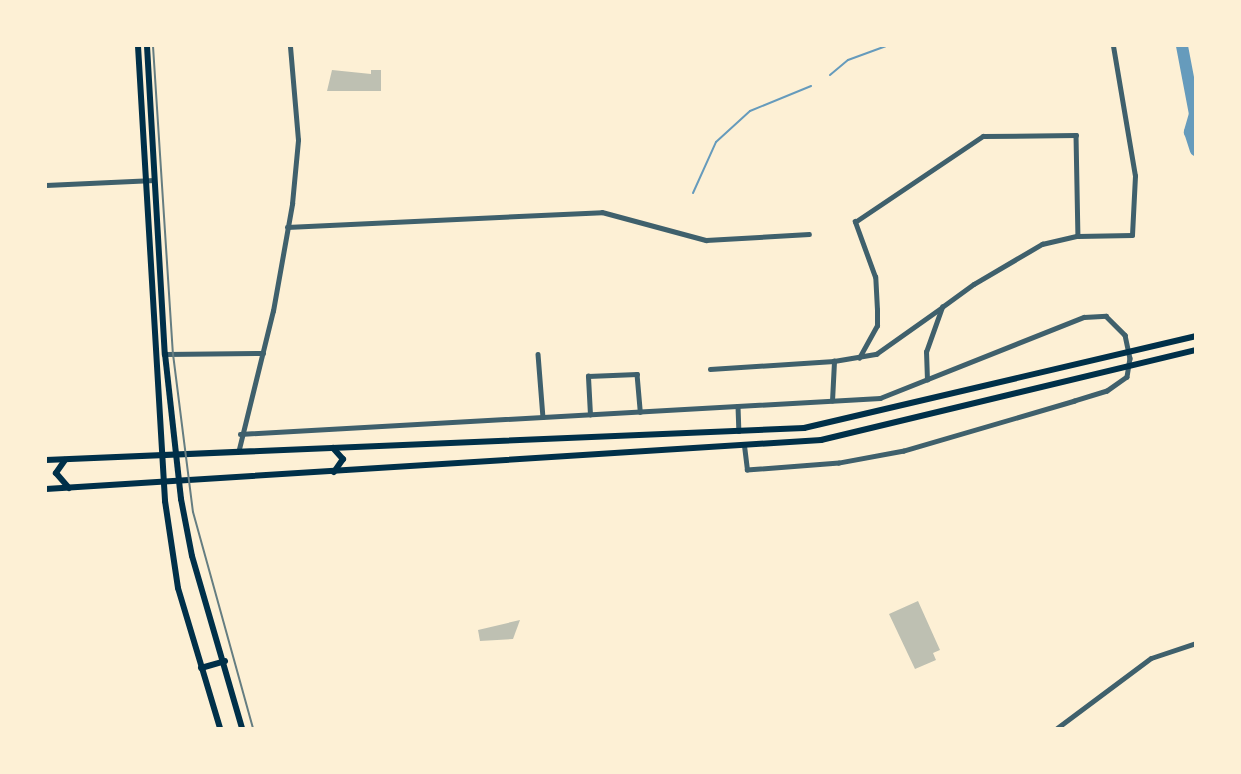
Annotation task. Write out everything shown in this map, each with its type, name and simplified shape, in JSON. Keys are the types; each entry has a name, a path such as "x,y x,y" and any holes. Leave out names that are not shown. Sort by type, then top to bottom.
{"main road":[{"path":"138,46 164,483 178,588 220,729"},
{"path":"147,46 165,354 178,482 192,556 243,729"},
{"path":"46,460 162,456 239,449 738,431 834,423 1095,357 1195,336"},
{"path":"46,489 744,447 821,440 884,427 1097,371 1195,350"},
{"path":"333,447 343,459 334,472"},
{"path":"66,459 56,473 69,488"},
{"path":"201,668 225,662"}],"street":[{"path":"239,449 240,434 263,353 287,227 298,140 290,46"},
{"path":"710,369 834,361 876,354 942,307 1042,244 1078,236 1132,235 1135,176 1113,46"},
{"path":"859,358 877,326 877,310 874,277 855,222 983,136 1076,135 1078,236"},
{"path":"46,186 154,180"},
{"path":"287,227 602,212 706,240 808,234"},
{"path":"927,380 926,352 942,307"},
{"path":"240,434 880,398 1095,316 1116,323 1125,335 1130,358 1127,377 1107,391 904,451 839,463 747,470 744,447"},
{"path":"165,354 263,353"},
{"path":"538,354 543,417"},
{"path":"832,401 834,361"},
{"path":"590,415 588,376 637,374 640,412"},
{"path":"738,406 738,431"},
{"path":"1057,729 1151,658 1195,643"}],"building":[{"path":"332,70 371,74 371,70 381,70 381,91 327,91"},
{"path":"918,601 940,650 933,653 936,660 915,669 889,614"},
{"path":"520,620 513,639 480,641 478,630"}],"waterway":[{"path":"830,75 848,60 886,46"},
{"path":"1182,46 1195,114 1190,132 1196,150"},
{"path":"693,193 716,142 750,111 811,86"}],"tram line":[{"path":"153,46 173,354 193,512 253,728"}]}
